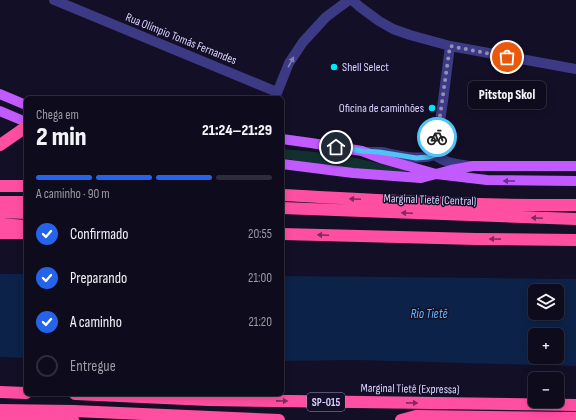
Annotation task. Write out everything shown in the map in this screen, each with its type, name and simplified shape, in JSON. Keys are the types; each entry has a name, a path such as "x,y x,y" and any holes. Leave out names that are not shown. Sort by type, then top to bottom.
{"highway":[{"path":"0,145 24,128"},
{"path":"0,186 24,186"},
{"path":"284,195 517,205 576,205"},
{"path":"0,202 24,202"},
{"name":"Marginal Tietê (Central)","path":"284,208 576,219"},
{"path":"0,212 24,213"},
{"path":"0,224 24,226"},
{"path":"284,229 303,234"},
{"path":"0,233 24,233"},
{"path":"284,234 576,240"},
{"path":"0,392 24,393"},
{"name":"Marginal Tietê (Expressa)","path":"119,396 208,400 576,405"},
{"path":"0,410 74,411 279,420"},
{"path":"152,420 164,415"},
{"path":"401,420 416,416 576,418"},
{"path":"0,419 112,420"}],"main road":[{"path":"0,94 24,104"},
{"path":"0,112 24,121"},
{"path":"284,139 362,151 383,160 436,174 487,180 576,181"},
{"path":"284,164 353,173 421,178 473,166 576,166"}],"street":[{"name":"Rua Olímpio Tomás Fernandes","path":"54,0 276,95"},
{"path":"276,95 290,63 303,42 326,17 350,0 378,21 393,29 410,35 450,46 576,69"},
{"path":"435,155 450,46"},
{"path":"362,151 416,158 435,155"},
{"path":"435,155 438,158 450,162 473,166"}],"green space":[{"path":"284,149 326,153 349,157 406,170 406,173 330,167 284,158"}],"water":[{"path":"0,274 24,274 24,358 0,357"},
{"name":"Rio Tietê","path":"284,276 576,279 576,366 355,360 284,361"}],"way so far":[{"path":"437,137 450,46 507,57"}],"place":[{"name":"Pitstop Skol","path":"507,57"},
{"name":"Shell Select","path":"334,67"},
{"name":"Oficina de caminhões","path":"432,108"}],"route":[{"path":"336,147 423,158 435,155 437,137"}]}
